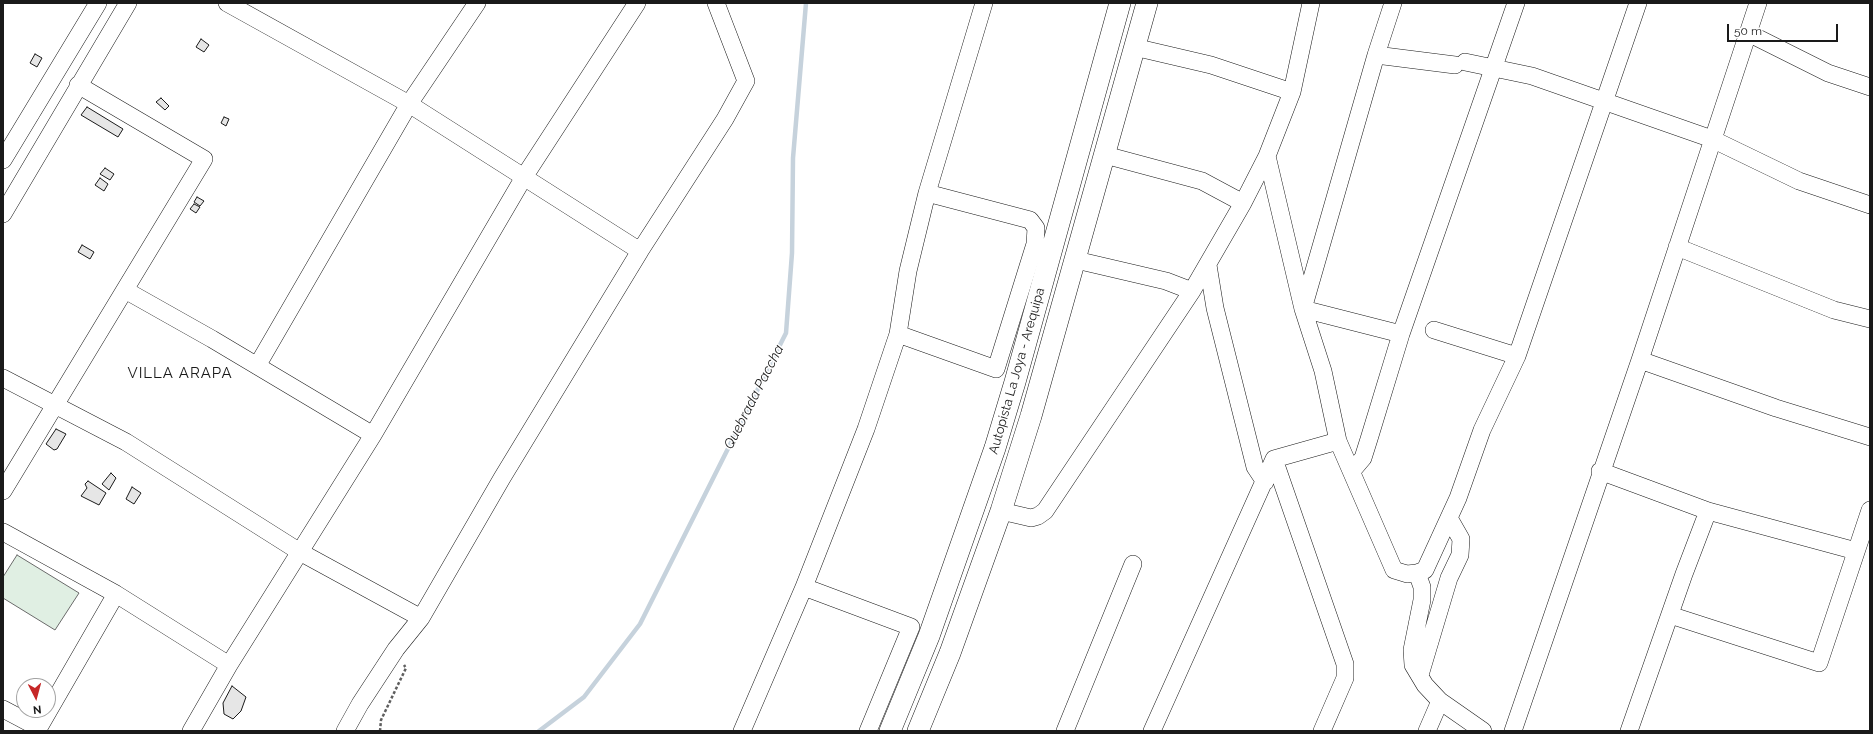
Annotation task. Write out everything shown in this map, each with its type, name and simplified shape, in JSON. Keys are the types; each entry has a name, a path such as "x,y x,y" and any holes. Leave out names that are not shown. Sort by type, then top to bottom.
{"main road":[{"name":"Autopista La Joya - Arequipa","path":"890,731 929,636 995,448 1043,247 1120,3"},
{"name":"Autopista La Joya - Arequipa","path":"918,731 950,653 1001,510 1031,416 1106,155 1147,3"}],"street":[{"path":"3,160 98,3"},
{"path":"3,214 78,85 128,3"},
{"path":"227,3 409,104 640,251"},
{"path":"257,366 409,104 477,3"},
{"path":"191,731 228,665 372,435 524,177 637,3"},
{"path":"345,731 360,704 396,649 421,618 502,478 640,251 725,119 746,81 716,3"},
{"path":"742,731 804,587 866,429 898,334 908,271 927,193 984,3"},
{"path":"1001,510 1031,518 1038,516 1045,511 1192,291 1243,203 1267,156 1292,92 1311,3"},
{"path":"1303,309 1376,55 1393,3"},
{"path":"1352,471 1363,458 1402,334 1516,3"},
{"path":"1267,156 1303,309 1323,371 1338,441 1394,570 1407,574 1417,573 1425,570 1449,518 1458,498 1482,430 1517,356 1638,3"},
{"path":"1513,731 1600,470 1640,360 1758,3"},
{"path":"1748,33 1828,73 1870,87"},
{"path":"1134,47 1211,65 1292,92"},
{"path":"1376,55 1494,67 1532,76 1712,139 1799,181 1870,205"},
{"path":"3,490 56,406 204,160 78,85"},
{"path":"1106,155 1202,181 1243,203"},
{"path":"898,334 996,369 1043,247 1036,228 1030,220 927,193"},
{"path":"1677,248 1834,310 1870,320"},
{"path":"1076,260 1166,281 1192,291"},
{"path":"1208,264 1215,308 1255,467 1265,482"},
{"path":"125,290 257,366 372,435"},
{"path":"1303,309 1402,334"},
{"path":"1434,330 1517,356"},
{"path":"1640,360 1783,410 1870,437"},
{"path":"3,378 126,442 300,552 421,618"},
{"path":"1274,459 1338,441"},
{"path":"1152,731 1265,482 1274,459"},
{"path":"1274,459 1345,664 1345,678 1322,731"},
{"path":"1600,470 1708,511 1856,551"},
{"path":"1670,615 1819,663 1870,510"},
{"path":"1629,731 1708,511"},
{"path":"1420,675 1424,656 1449,578 1460,555 1461,539 1449,518"},
{"path":"3,532 116,594 228,665"},
{"path":"1065,731 1133,564"},
{"path":"1417,573 1422,587 1422,600 1412,650 1413,665 1425,685 1440,701 1483,731"},
{"path":"804,587 911,627 868,731"},
{"path":"3,708 38,730 116,594"},
{"path":"1427,731 1440,701"}],"path":[{"path":"380,731 381,720 406,668 396,649"}],"green space":[{"path":"17,555 79,593 55,630 3,598 3,577"}],"building":[{"path":"201,39 209,45 204,52 196,47"},
{"path":"35,54 42,58 37,67 30,63"},
{"path":"161,98 169,106 165,110 156,102"},
{"path":"87,107 123,129 118,137 81,115"},
{"path":"224,117 229,119 226,126 221,123"},
{"path":"105,168 114,174 110,180 100,174"},
{"path":"100,178 108,184 104,191 95,185"},
{"path":"197,197 204,201 200,206 194,202"},
{"path":"194,204 200,207 196,213 190,209"},
{"path":"82,245 94,252 90,259 78,252"},
{"path":"56,429 66,434 57,449 54,450 46,444"},
{"path":"111,473 116,478 109,490 102,484"},
{"path":"88,481 106,493 99,505 81,496 87,488 85,484"},
{"path":"132,487 141,493 134,504 126,499"},
{"path":"232,686 246,697 241,711 233,719 224,714 223,703"}],"waterway":[{"name":"Quebrada Paccha","path":"539,731 584,697 640,624 786,333 792,253 793,158 806,3"}],"district":[{"name":"VILLA ARAPA","path":"180,373"}]}
